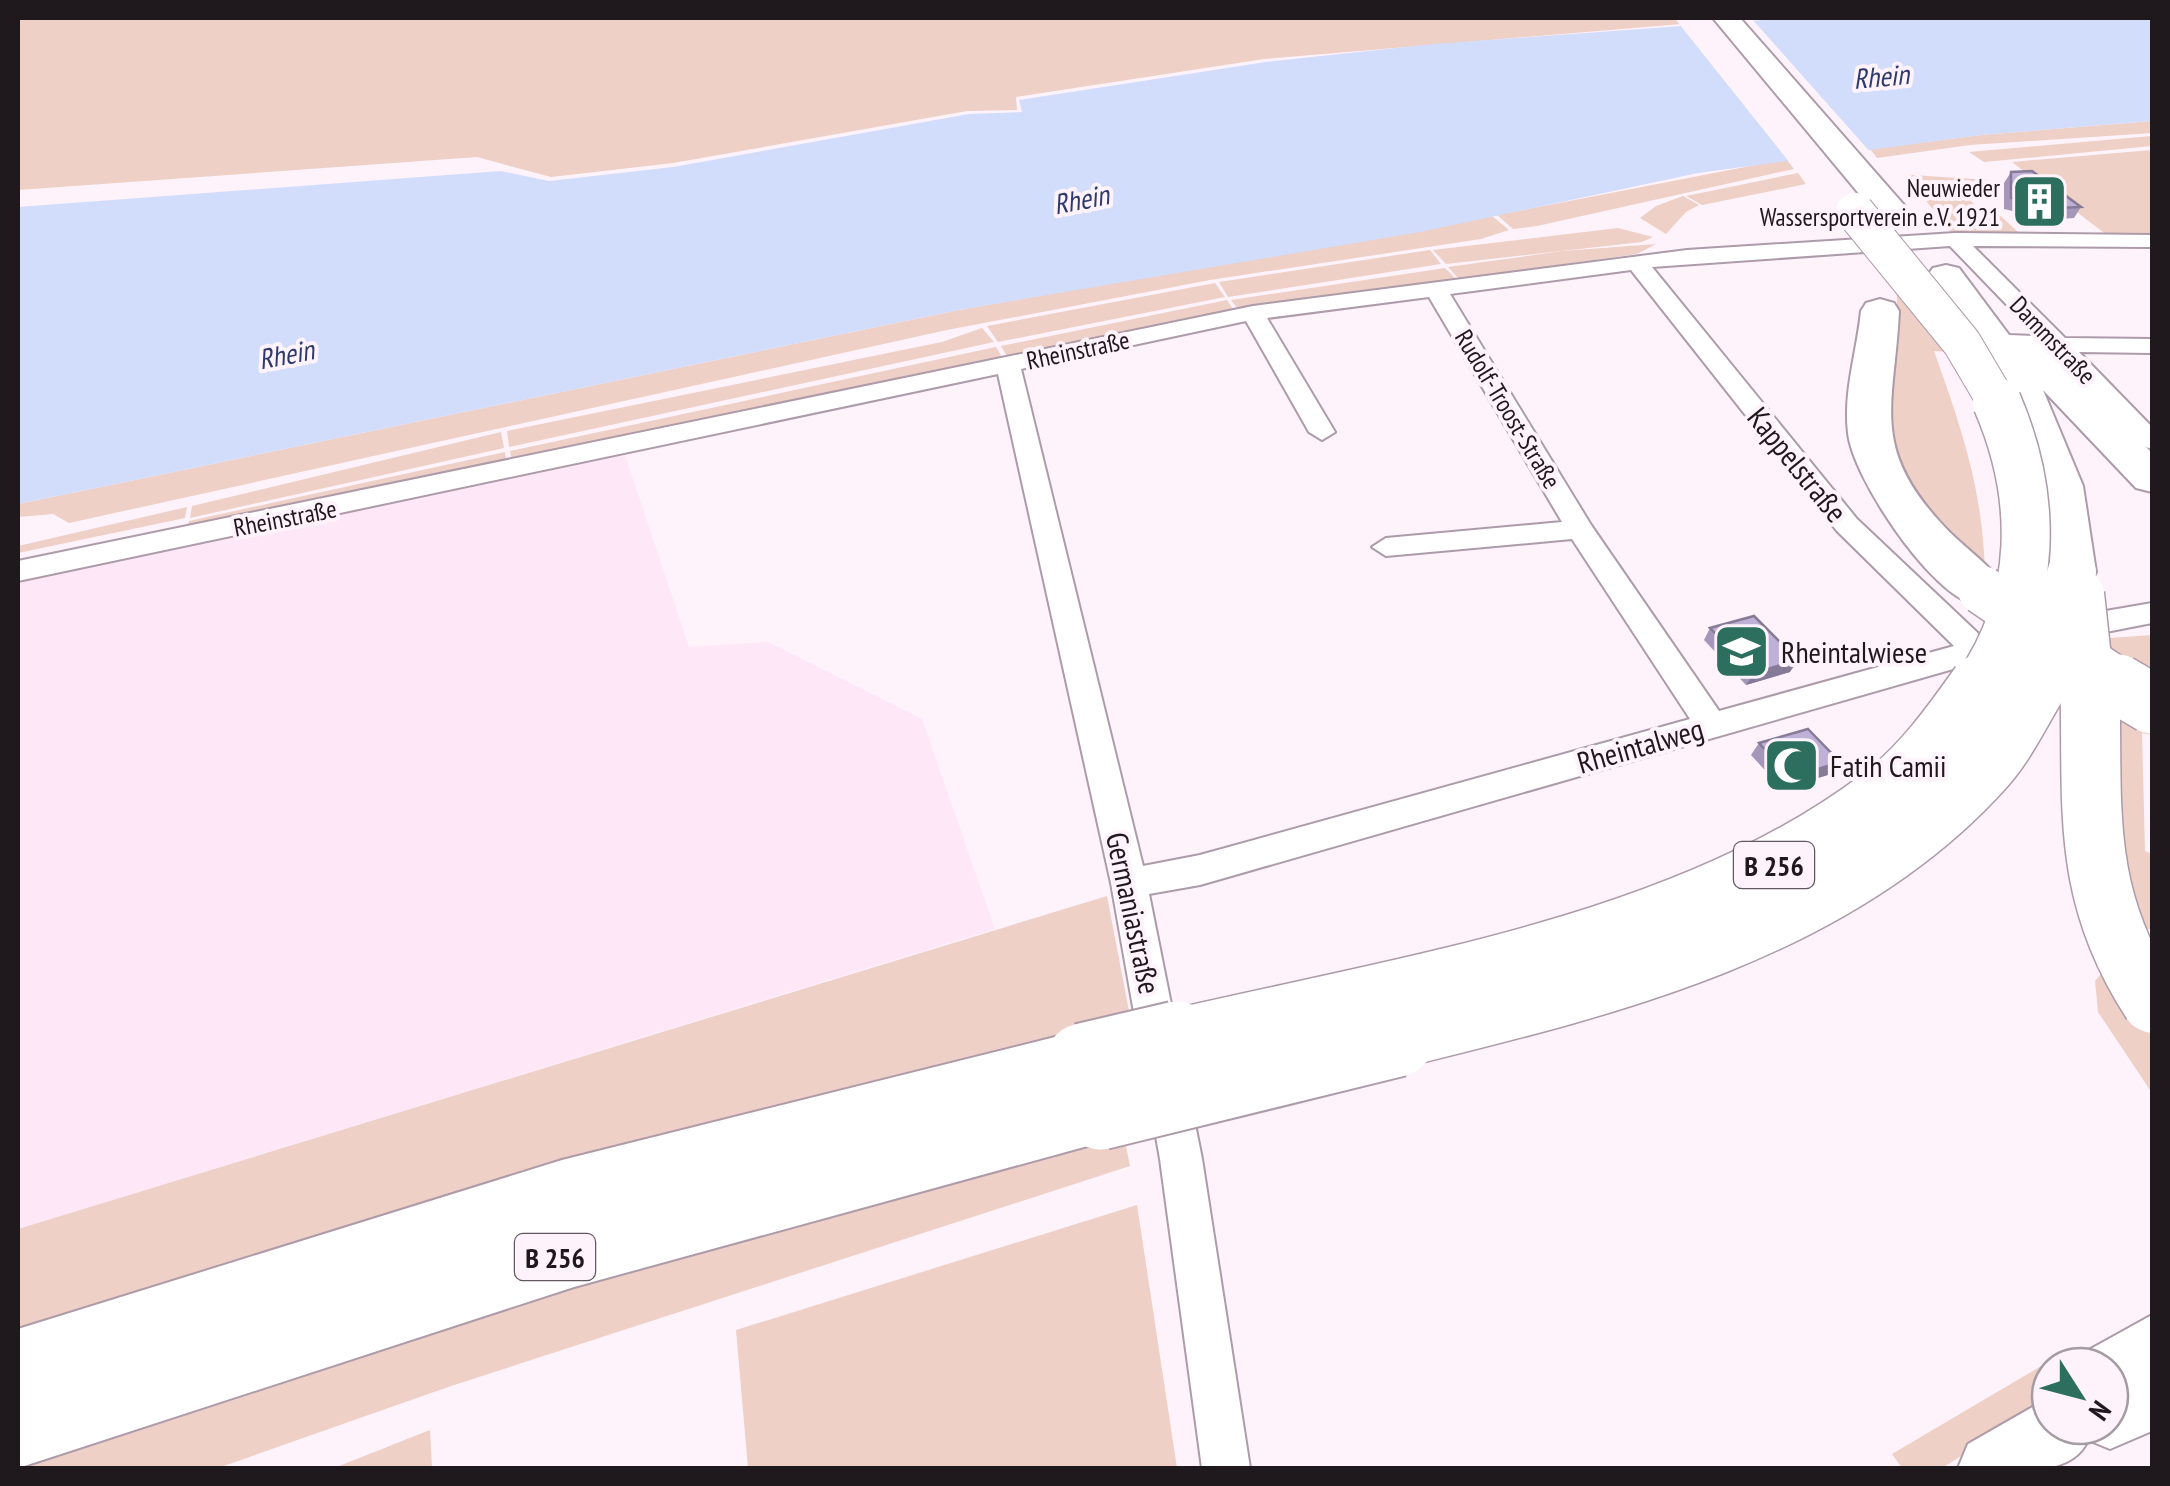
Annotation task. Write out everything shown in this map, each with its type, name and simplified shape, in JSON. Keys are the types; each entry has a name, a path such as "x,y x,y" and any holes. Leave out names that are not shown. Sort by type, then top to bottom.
{"highway":[{"name":"B 256","path":"18,1431 574,1250 1700,899 1822,840 1871,807 1947,736 1973,702 2010,634 2026,568 2026,496 2015,448 1996,399 1950,330 1698,18"},
{"name":"B 256","path":"18,1368 562,1196 1562,995 1732,938 1831,890 1913,836 1993,760 2040,686 2065,617 2072,572 2066,496 2042,423 1950,257 1726,18"},
{"path":"1855,212 1880,311 1867,395 1868,432 1890,488 1940,552 1982,590 2075,658 2152,704"},
{"path":"1950,257 1992,313 2152,478"},
{"path":"2072,572 2089,636 2098,894 2115,945 2152,1003"}],"street":[{"name":"Rheinstraße","path":"18,571 366,502 1253,313 1636,262 1950,257 2152,241"},
{"name":"Dammstraße","path":"1950,257 2058,346 2152,440"},
{"name":"Kappelstraße","path":"1636,262 1847,525 1976,650"},
{"name":"Rudolf-Troost-Straße","path":"1435,288 1580,529 1712,725"},
{"path":"1253,313 1322,432"},
{"path":"2058,346 2152,346"},
{"name":"Germaniastraße","path":"1008,364 1130,882 1181,1160 1226,1468"},
{"name":"Rudolf-Troost-Straße","path":"1386,547 1580,529"},
{"name":"Rheintalweg","path":"1130,882 1200,870 1976,650 2112,618 2152,613"},
{"path":"2130,1361 2152,1347"},
{"path":"1992,1468 2030,1445"}],"shaded area":[{"path":"18,18 1753,18 1264,59 1016,97 1017,110 967,111 673,163 551,177 477,157 18,190"},
{"path":"2152,121 2152,133 1970,145 1877,158 1870,149 1981,135"},
{"path":"2152,136 2152,146 1984,162 1969,152"},
{"path":"2152,150 2152,237 2108,236 2012,162"},
{"path":"1786,159 1794,169 1537,226 1513,229 1497,215"},
{"path":"1798,173 1806,184 1702,205 1686,196"},
{"path":"1907,177 1989,180 1967,189 1965,195 1978,208 1992,208 2018,232 1952,233"},
{"path":"1683,196 1699,205 1686,212 1666,234 1640,218 1656,206"},
{"path":"1492,216 1509,230 1481,239 1210,280 947,330 69,523 53,514 18,517 18,504 959,310"},
{"path":"1618,228 1653,237 1642,242 1446,264 1433,250"},
{"path":"1656,244 1637,254 1459,279 1448,267 1563,251"},
{"path":"1430,250 1441,264 1228,297 1219,282"},
{"path":"1445,268 1456,279 1240,312 1231,300"},
{"path":"1894,276 1949,352 1934,351 1969,461 1980,515 1985,574 1909,482 1890,432 1887,402 1897,311"},
{"path":"1215,283 1225,297 998,342 987,326"},
{"path":"1227,300 1235,312 1008,358 1001,346"},
{"path":"982,328 994,342 509,447 507,431 942,342"},
{"path":"996,347 1003,359 512,465 510,451"},
{"path":"501,432 504,448 190,518 192,506"},
{"path":"505,452 507,466 187,533 189,521"},
{"path":"624,452 689,647 768,642 922,719 995,929 18,1229 18,577"},
{"path":"187,507 185,518 18,553 18,546"},
{"path":"2152,635 2152,690 2111,666 2110,638"},
{"path":"2110,694 2152,716 2152,735 2142,733 2145,851 2152,854 2152,929 2127,929"},
{"path":"1107,896 1133,1032 302,1257 18,1350 18,1229"},
{"path":"2107,967 2152,1031 2152,1093 2098,1012 2095,981"},
{"path":"1112,1135 1125,1141 1130,1166 451,1386 218,1468 18,1468 240,1386 595,1273"},
{"path":"1137,1205 1177,1468 748,1468 736,1330"},
{"path":"2030,1373 2030,1413 1942,1468 1902,1468 1892,1454"},
{"path":"430,1430 432,1468 334,1468"}],"water":[{"name":"Rhein","path":"1791,18 2152,18 2152,121 1981,135 1698,173 1420,232 959,310 18,504 18,207 501,171 549,181 673,167 969,114 1022,112 1019,100 1266,62 1433,44"}],"pier":[{"path":"1751,18 1872,154 1790,163 1676,20"}],"building":[{"path":"2032,171 2081,207 2037,209 2028,201 2011,198 2011,172"},
{"path":"1754,616 1798,660 1754,673 1710,628"},
{"path":"1808,729 1840,762 1790,778 1759,743"}],"place":[{"name":"Neuwieder Wassersportverein e.V. 1921","path":"2039,202"},
{"name":"Rheintalwiese","path":"1742,651"},
{"name":"Fatih Camii","path":"1791,765"}]}
